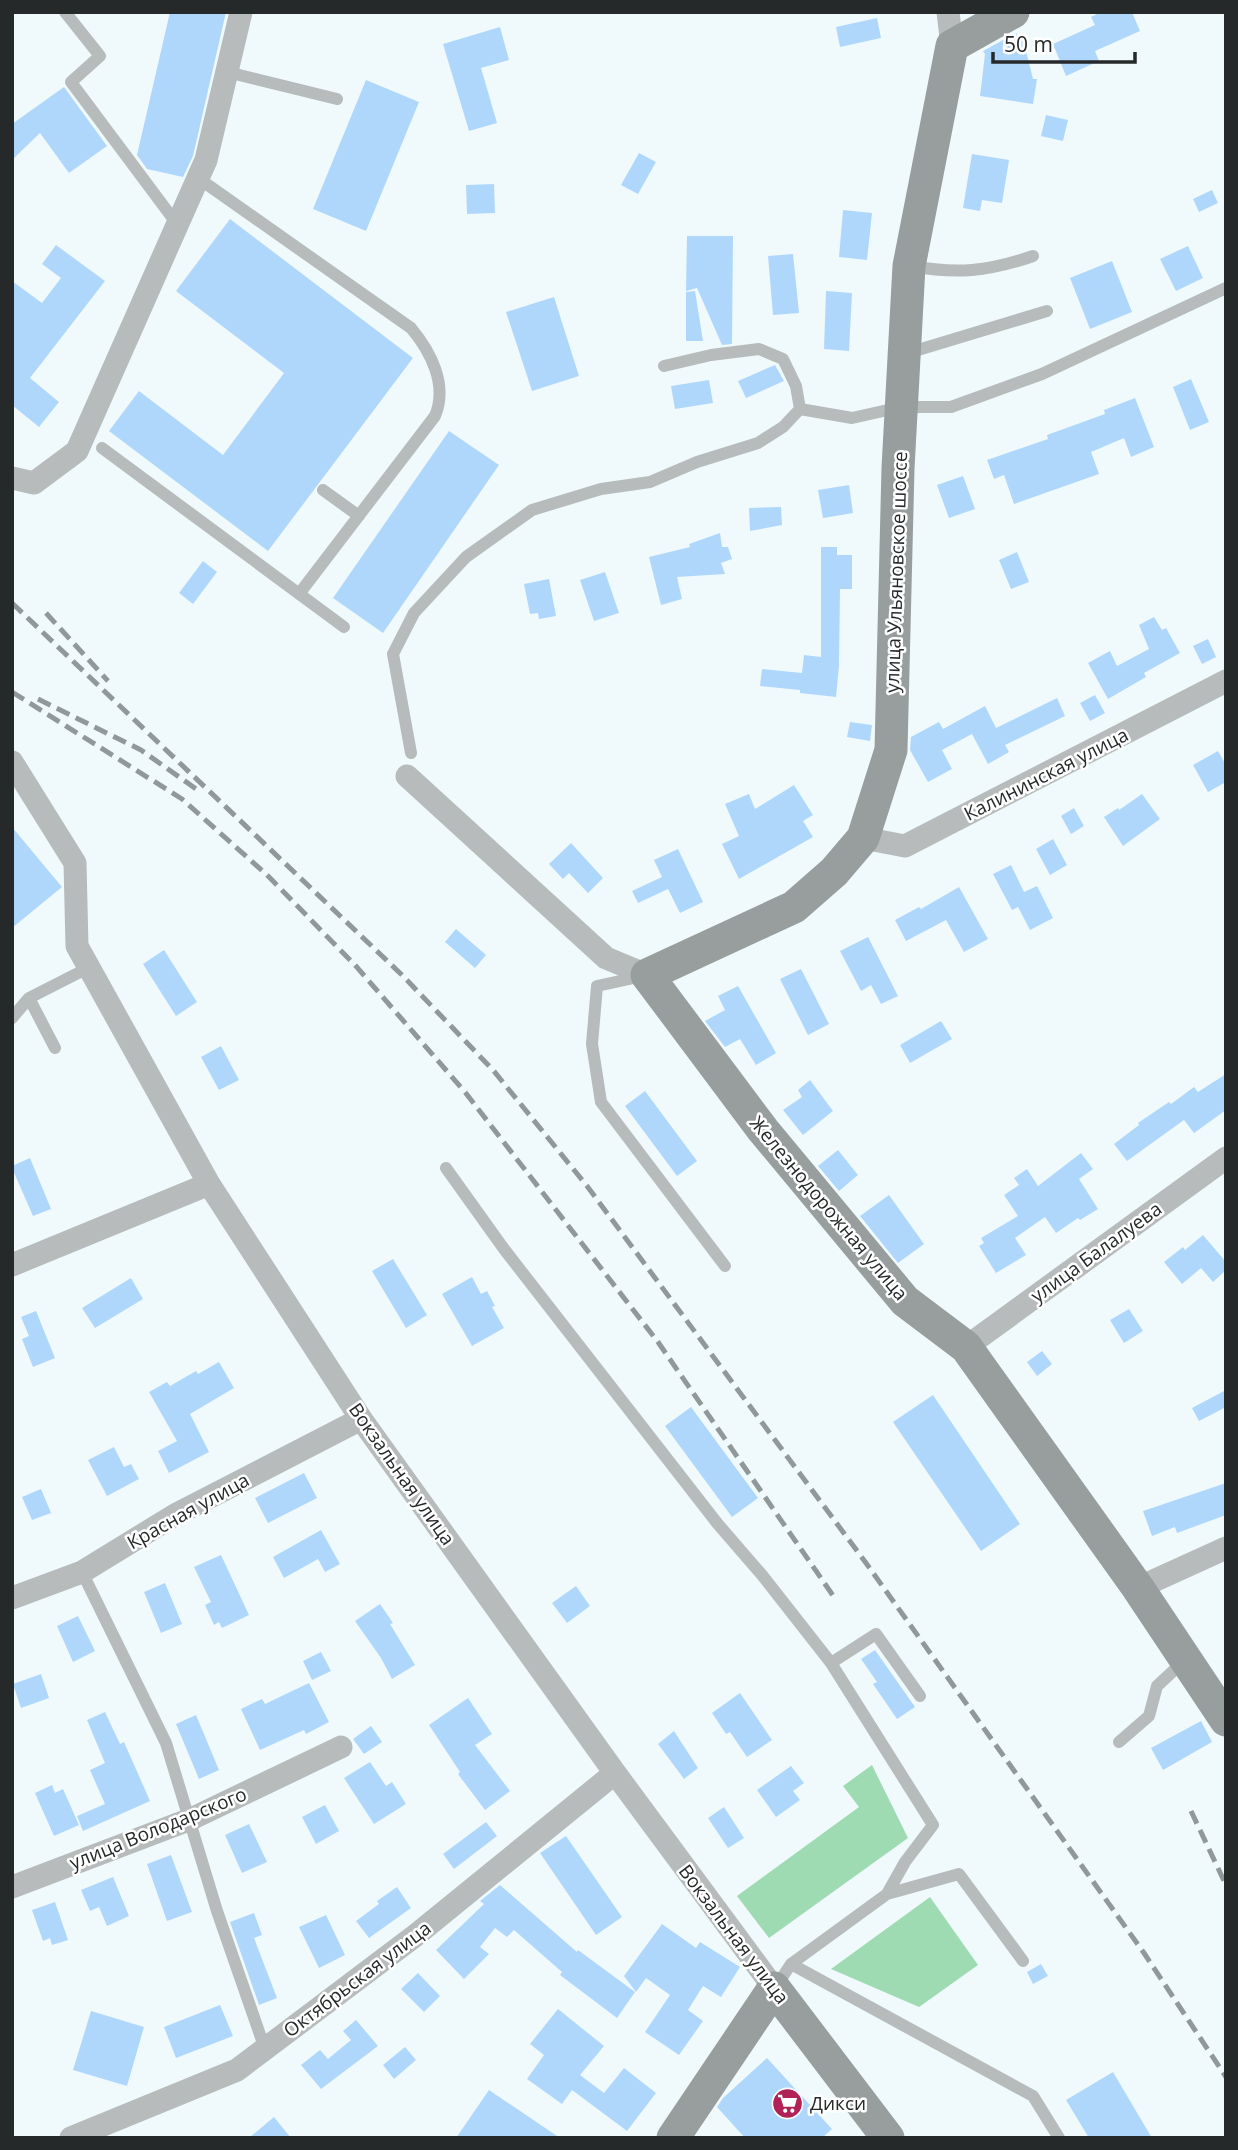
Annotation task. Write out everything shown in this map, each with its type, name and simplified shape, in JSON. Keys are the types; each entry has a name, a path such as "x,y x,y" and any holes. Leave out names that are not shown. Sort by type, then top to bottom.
{"street":[{"path":"12,478 34,483 77,451 206,160 242,12"},
{"name":"улица Ульяновское шоссе","path":"647,975 794,907 834,872 863,838 891,750 901,407 909,266 952,46 948,12"},
{"path":"952,46 1013,12"},
{"name":"Калининская улица","path":"863,838 905,846 1226,681"},
{"name":"Вокзальная улица","path":"12,762 75,863 77,946 209,1184 361,1419 615,1773 783,1976 888,2138"},
{"path":"407,776 606,958 647,975"},
{"name":"Железнодорожная улица","path":"647,975 763,1130 905,1301 966,1347 1138,1588 1226,1720"},
{"name":"улица Балалуева","path":"966,1347 1226,1158"},
{"path":"12,1265 209,1184"},
{"name":"Красная улица","path":"12,1598 82,1572 175,1515 361,1419"},
{"path":"1138,1588 1226,1548"},
{"name":"улица Володарского","path":"12,1887 191,1819 341,1747"},
{"name":"Октябрьская улица","path":"71,2138 237,2070 416,1935 615,1773"},
{"path":"673,2138 783,1976"}],"lane":[{"path":"65,12 100,56 71,82 177,224"},
{"path":"227,72 337,99"},
{"path":"198,178 411,328 431,355 438,382 439,407 435,416 299,594"},
{"path":"909,266 947,272 1002,267 1033,256"},
{"path":"800,409 852,418 901,407 951,407 1042,374 1226,288"},
{"path":"904,354 1047,311"},
{"path":"664,366 711,355 759,349 783,359 796,386 800,409"},
{"path":"411,753 393,654 414,612 466,556 532,510 601,489 650,482 697,462 758,443 783,426 800,409"},
{"path":"102,448 344,627"},
{"path":"323,490 359,516"},
{"path":"12,1018 29,999 88,968"},
{"path":"647,975 597,986 592,1044 601,1102 725,1266"},
{"path":"29,999 55,1048"},
{"path":"446,1168 547,1304 717,1523 831,1663 933,1825 905,1862 887,1894 783,1976 1034,2095 1059,2138"},
{"path":"82,1572 166,1743 217,1911 265,2049"},
{"path":"831,1663 876,1634 920,1696"},
{"path":"1119,1742 1149,1716 1157,1686 1185,1660"},
{"path":"887,1894 959,1874 1023,1961"}],"green space":[{"path":"872,1765 908,1838 769,1938 737,1896 859,1807 843,1786"},
{"path":"930,1897 978,1965 919,2007 831,1969"}],"building":[{"path":"170,12 226,12 193,156 183,177 147,169 137,155"},
{"path":"1101,12 1132,12 1140,31 1095,51 1099,61 1066,76 1053,44 1095,25 1091,17"},
{"path":"877,18 881,38 840,47 836,27"},
{"path":"500,27 509,60 481,68 497,123 469,131 443,44"},
{"path":"1016,33 1024,43 1033,79 1037,79 1033,104 980,96 985,54 983,51"},
{"path":"366,80 419,102 366,231 313,209"},
{"path":"64,87 107,146 69,173 40,133 12,160 12,124"},
{"path":"1046,115 1068,120 1063,141 1041,136"},
{"path":"639,153 656,162 638,194 621,185"},
{"path":"972,154 1009,160 1002,203 982,200 980,211 963,208"},
{"path":"494,184 495,213 467,214 466,185"},
{"path":"1212,190 1218,203 1199,212 1193,199"},
{"path":"843,210 872,213 867,260 839,257"},
{"path":"230,219 413,358 268,551 109,431 139,391 223,455 284,373 176,291"},
{"path":"687,236 733,236 732,344 722,345 697,288 686,291"},
{"path":"56,245 105,281 30,378 59,402 39,427 12,405 12,281 42,303 61,278 42,264"},
{"path":"1188,246 1203,278 1176,291 1160,259"},
{"path":"793,254 799,313 773,315 768,256"},
{"path":"1112,261 1132,312 1090,329 1070,278"},
{"path":"695,291 703,341 686,341 686,292"},
{"path":"826,291 852,293 849,351 824,349"},
{"path":"554,297 579,376 532,391 506,312"},
{"path":"775,365 784,381 746,398 738,381"},
{"path":"1191,379 1209,422 1190,430 1173,387"},
{"path":"709,380 713,403 675,409 671,386"},
{"path":"1135,398 1154,447 1131,457 1124,438 1091,452 1099,474 1014,504 1004,475 994,479 987,460 1048,439 1047,435 1105,414 1104,410"},
{"path":"449,431 499,465 383,633 333,598"},
{"path":"963,476 975,509 949,518 937,485"},
{"path":"849,485 853,513 823,518 818,490"},
{"path":"781,507 782,525 750,531 749,508"},
{"path":"720,533 722,547 728,547 732,559 721,563 725,574 677,577 682,599 661,605 649,557 690,547 689,544"},
{"path":"821,547 837,547 837,555 852,555 852,589 840,589 836,697 760,686 762,669 802,673 804,655 821,657"},
{"path":"1017,552 1029,582 1011,589 999,560"},
{"path":"203,561 217,572 193,604 179,593"},
{"path":"605,572 619,613 594,621 580,580"},
{"path":"549,579 556,616 539,619 538,613 530,614 524,584"},
{"path":"1154,617 1162,630 1166,628 1180,653 1144,673 1146,677 1108,699 1088,663 1110,651 1117,666 1149,649 1139,625"},
{"path":"1208,639 1216,657 1202,664 1193,646"},
{"path":"1095,695 1105,713 1090,721 1080,703"},
{"path":"1057,698 1065,716 1005,745 1009,752 988,764 972,734 942,750 952,769 928,782 910,750 911,737 939,722 943,729 985,706 996,728"},
{"path":"850,722 872,725 870,741 847,737"},
{"path":"1218,751 1226,765 1226,782 1208,792 1193,765"},
{"path":"794,785 813,815 803,821 813,837 739,879 722,844 739,836 725,804 749,794 755,809"},
{"path":"1142,794 1160,819 1123,846 1104,817"},
{"path":"1074,808 1084,826 1071,834 1061,816"},
{"path":"12,827 62,887 12,928"},
{"path":"1053,839 1067,865 1050,875 1036,849"},
{"path":"571,843 603,878 588,893 569,873 563,879 549,864"},
{"path":"678,849 703,902 680,913 668,889 638,903 632,891 662,877 654,860"},
{"path":"1011,865 1024,892 1037,886 1053,918 1030,930 1018,907 1012,910 993,874"},
{"path":"959,887 988,939 964,952 946,920 906,941 895,920 919,907 921,909"},
{"path":"456,929 486,955 475,968 445,942"},
{"path":"868,937 898,996 881,1004 871,985 861,991 840,951"},
{"path":"164,950 197,1002 176,1016 143,964"},
{"path":"801,969 829,1024 808,1035 780,979"},
{"path":"738,986 776,1053 756,1065 740,1039 725,1047 705,1021 725,1010 718,996"},
{"path":"941,1021 952,1039 910,1063 900,1045"},
{"path":"221,1046 239,1080 219,1090 201,1057"},
{"path":"1226,1074 1226,1110 1194,1133 1184,1120 1127,1161 1114,1144 1139,1125 1138,1123 1169,1102 1171,1104 1194,1087 1198,1092"},
{"path":"810,1080 833,1111 803,1135 783,1110 802,1097 798,1090"},
{"path":"645,1091 697,1161 677,1176 625,1106"},
{"path":"838,1150 858,1175 839,1191 818,1166"},
{"path":"1081,1153 1093,1169 1079,1179 1098,1209 1080,1220 1078,1218 1056,1233 1045,1217 1015,1238 1026,1255 996,1273 979,1246 984,1243 981,1238 1018,1216 1004,1195 1019,1185 1014,1178 1027,1169 1038,1186"},
{"path":"30,1158 51,1209 33,1216 12,1168"},
{"path":"889,1195 924,1244 898,1263 860,1216"},
{"path":"1203,1235 1226,1262 1226,1270 1213,1282 1201,1268 1182,1284 1164,1262"},
{"path":"393,1259 427,1315 406,1328 372,1271"},
{"path":"472,1277 481,1294 487,1291 495,1306 492,1307 504,1328 472,1346 442,1294"},
{"path":"131,1278 143,1299 95,1328 82,1308"},
{"path":"1129,1309 1143,1331 1124,1343 1110,1320"},
{"path":"36,1311 55,1358 33,1367 22,1339 29,1336 21,1317"},
{"path":"1042,1351 1052,1364 1037,1376 1027,1362"},
{"path":"219,1362 234,1388 190,1414 209,1452 169,1473 158,1451 177,1441 149,1392 167,1382 170,1386 196,1371 198,1374"},
{"path":"1226,1390 1226,1407 1199,1421 1192,1408"},
{"path":"933,1395 1020,1524 981,1551 893,1422"},
{"path":"691,1407 758,1498 732,1517 665,1426"},
{"path":"114,1447 124,1467 131,1464 139,1479 107,1496 88,1460"},
{"path":"304,1473 317,1498 268,1523 255,1498"},
{"path":"1226,1483 1226,1515 1177,1533 1175,1527 1152,1536 1143,1511"},
{"path":"41,1489 51,1513 32,1520 22,1497"},
{"path":"321,1530 340,1564 325,1572 318,1559 284,1578 273,1557"},
{"path":"221,1555 249,1615 222,1628 219,1622 214,1625 205,1605 211,1602 194,1567"},
{"path":"165,1583 182,1624 161,1633 144,1592"},
{"path":"576,1586 590,1606 567,1623 552,1603"},
{"path":"380,1604 415,1665 392,1679 355,1621"},
{"path":"78,1616 95,1651 73,1662 57,1626"},
{"path":"875,1650 915,1707 897,1719 873,1684 877,1682 861,1659"},
{"path":"321,1652 331,1671 312,1680 303,1661"},
{"path":"41,1674 49,1698 21,1708 13,1684"},
{"path":"309,1683 329,1722 306,1734 304,1730 260,1750 241,1709 262,1699 265,1704"},
{"path":"740,1693 772,1740 747,1757 730,1732 726,1734 712,1713"},
{"path":"468,1698 492,1734 475,1745 510,1791 485,1810 458,1774 460,1772 429,1725"},
{"path":"105,1712 120,1744 124,1742 150,1801 83,1831 77,1816 105,1804 90,1770 105,1763 87,1720"},
{"path":"196,1715 219,1770 199,1779 176,1724"},
{"path":"1201,1721 1212,1742 1163,1770 1151,1748"},
{"path":"371,1726 382,1742 364,1754 353,1739"},
{"path":"674,1731 698,1768 684,1779 658,1744"},
{"path":"370,1762 386,1786 392,1782 406,1804 374,1824 344,1778"},
{"path":"791,1766 804,1783 793,1791 800,1800 776,1817 757,1790"},
{"path":"52,1785 55,1793 63,1789 79,1825 54,1836 35,1793"},
{"path":"325,1805 339,1831 316,1844 302,1817"},
{"path":"724,1807 744,1838 728,1848 708,1818"},
{"path":"486,1822 497,1836 454,1869 443,1854"},
{"path":"249,1824 267,1862 242,1873 225,1835"},
{"path":"566,1836 622,1917 596,1935 540,1853"},
{"path":"171,1855 192,1912 167,1921 147,1864"},
{"path":"113,1877 129,1916 107,1926 99,1907 90,1911 81,1890"},
{"path":"500,1885 577,1952 578,1950 635,1992 617,2018 560,1975 562,1972 514,1930 507,1937 495,1928 480,1947 489,1954 464,1979 436,1950 484,1904 480,1901"},
{"path":"397,1887 411,1908 369,1938 356,1921"},
{"path":"55,1902 68,1940 52,1945 50,1938 43,1941 32,1910"},
{"path":"254,1913 262,1935 254,1938 277,1998 259,2005 230,1922"},
{"path":"326,1915 345,1955 319,1968 299,1927"},
{"path":"662,1924 696,1948 700,1942 740,1967 721,1997 703,1986 688,2010 703,2021 679,2055 645,2032 670,1995 646,1978 636,1992 624,1976"},
{"path":"1041,1964 1048,1976 1033,1984 1027,1972"},
{"path":"418,1973 440,1996 424,2012 401,1989"},
{"path":"220,2005 233,2036 176,2058 164,2027"},
{"path":"558,2009 604,2046 580,2075 604,2093 624,2068 656,2093 627,2131 572,2090 562,2104 527,2079 544,2055 530,2044"},
{"path":"91,2011 144,2027 127,2086 73,2070"},
{"path":"356,2020 378,2046 321,2089 301,2065 320,2050 328,2059 351,2040 343,2031"},
{"path":"405,2047 416,2060 394,2079 383,2065"},
{"path":"767,2058 832,2129 822,2138 745,2138 717,2107 723,2098"},
{"path":"1113,2072 1152,2138 1089,2138 1066,2100"},
{"path":"489,2090 560,2138 456,2138"},
{"path":"274,2117 291,2138 249,2138"}],"railway":[{"path":"12,603 402,975 493,1070 587,1186 866,1563 1144,1953 1226,2077"},
{"path":"46,613 108,681"},
{"path":"12,692 182,799 266,874 355,965 465,1092 658,1342 834,1597"},
{"path":"38,699 141,750 199,791"},
{"path":"1191,1811 1226,1885"}],"place":[{"name":"Дикси","path":"787,2103"}]}
